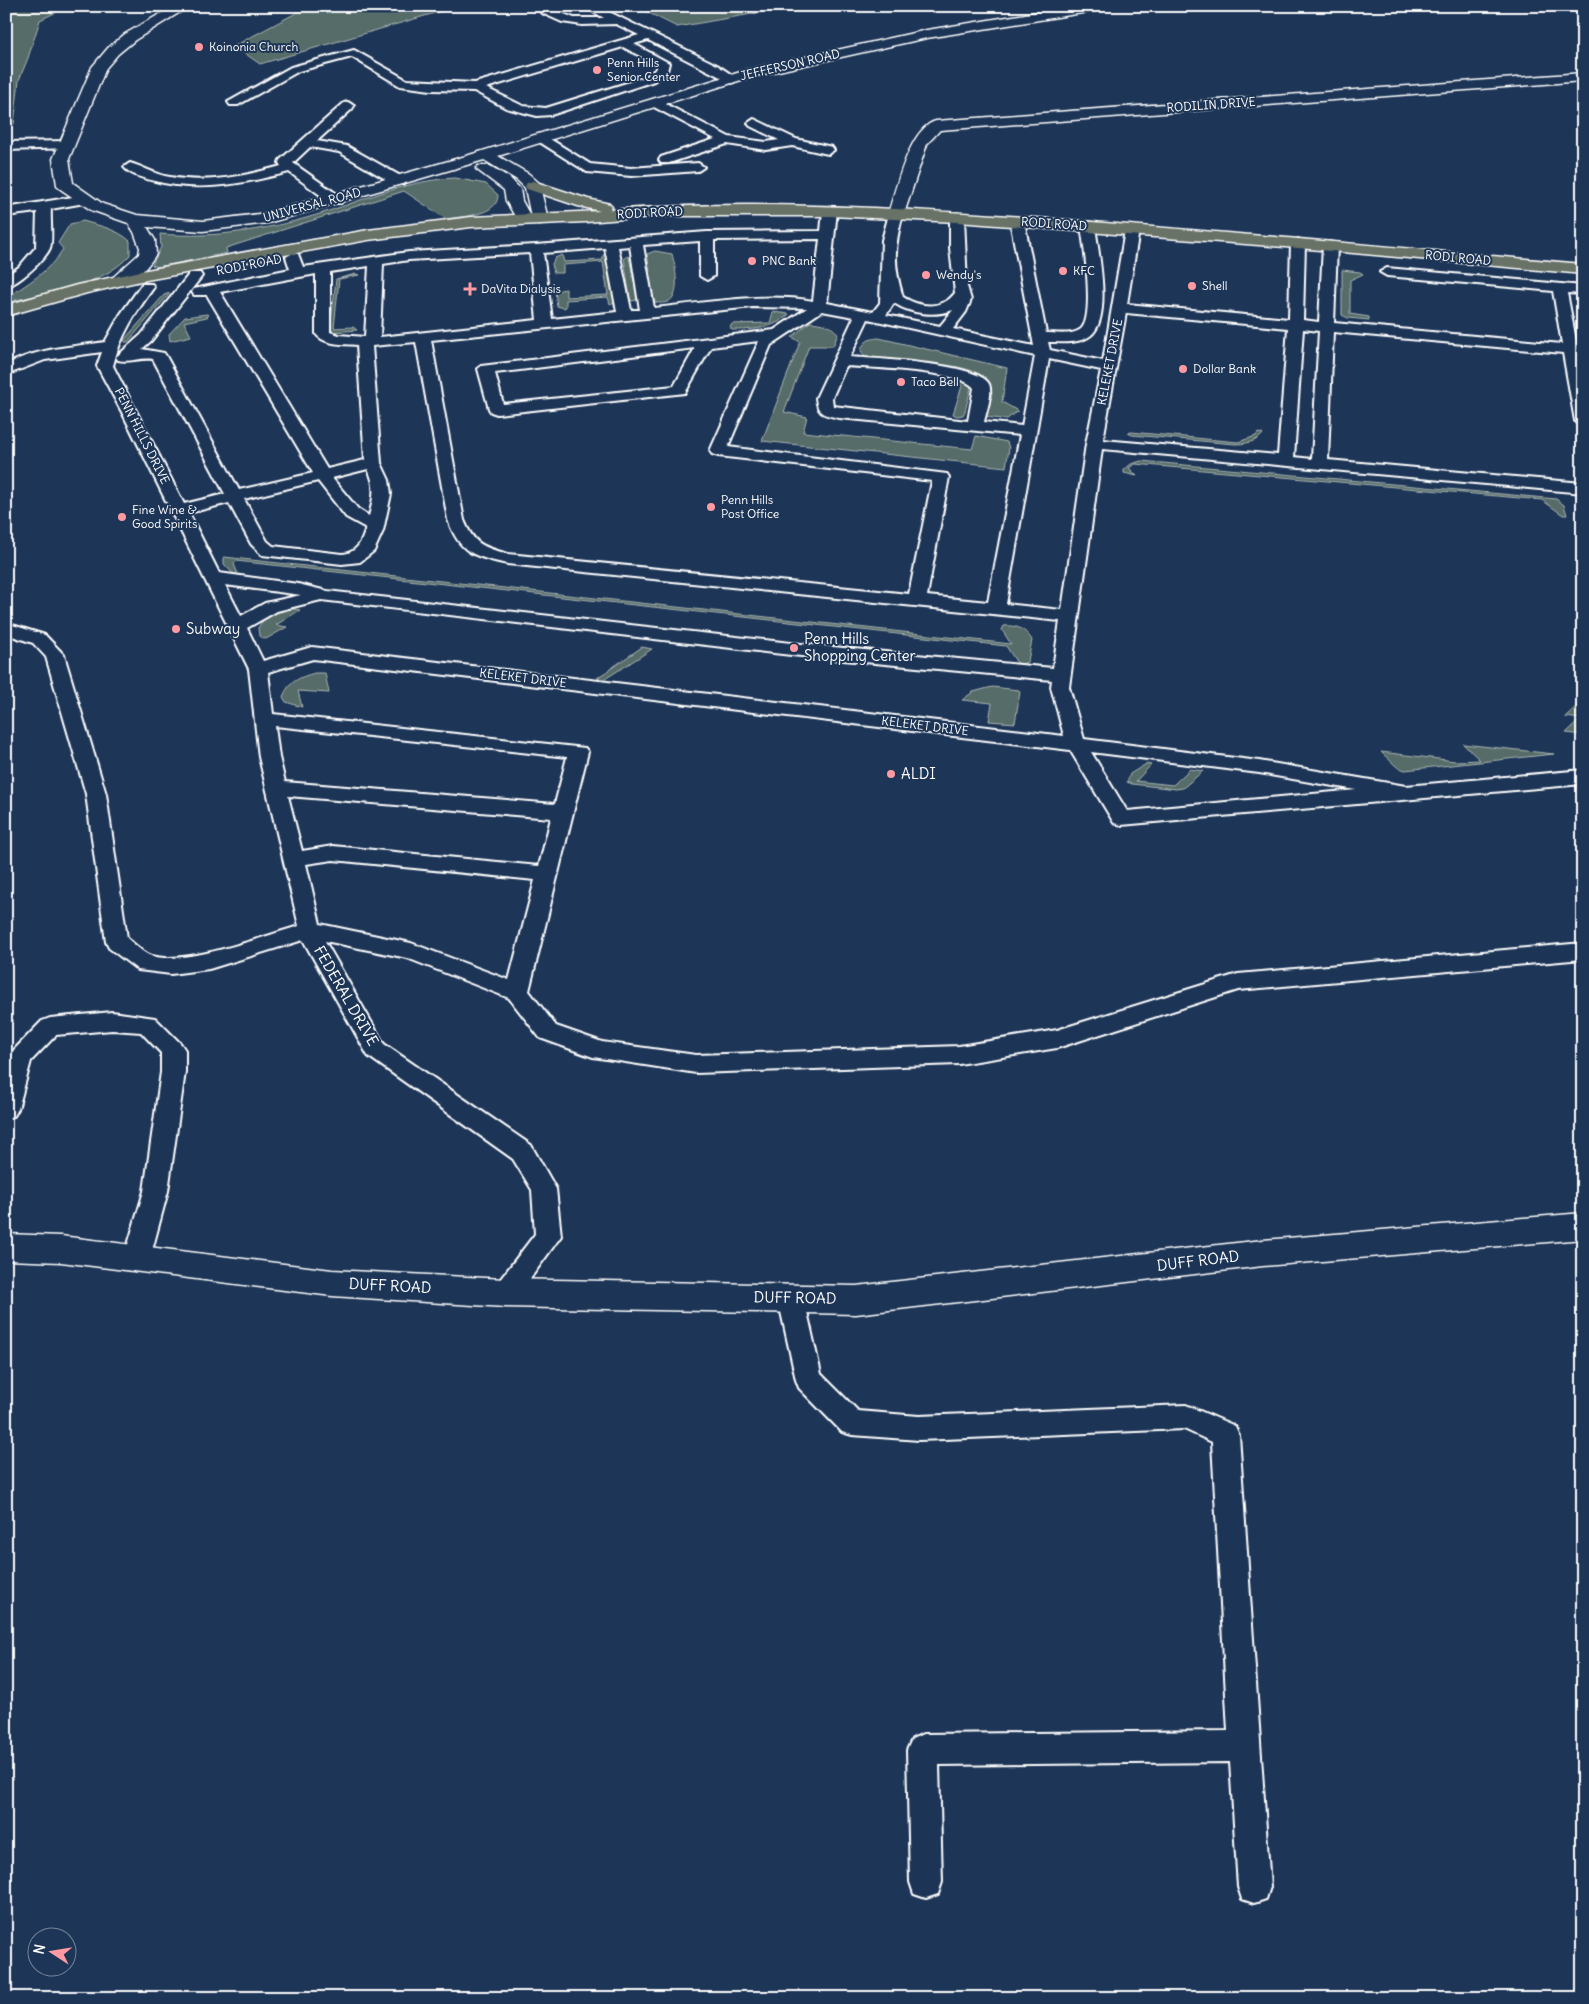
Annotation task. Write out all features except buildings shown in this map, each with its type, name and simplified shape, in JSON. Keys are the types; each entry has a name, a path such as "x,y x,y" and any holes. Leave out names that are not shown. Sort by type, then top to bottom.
{"main road":[{"path":"533,186 570,199 599,206 661,211"},
{"name":"RODI ROAD","path":"6,311 83,289 184,266 368,235 471,222 661,211 830,211 958,217 1330,246 1583,269"},
{"name":"RODI ROAD","path":"6,323 195,276 296,265 532,219"}],"street":[{"name":"UNIVERSAL ROAD","path":"184,6 130,37 113,51 100,67 61,160 65,185 97,207 134,220 203,226 268,218 399,181"},
{"name":"JEFFERSON ROAD","path":"399,181 732,79 927,34 1101,6"},
{"name":"RODILIN DRIVE","path":"896,214 920,143 936,126 1583,77"},
{"path":"479,157 523,177 533,186 532,219"},
{"path":"479,157 512,189 516,206 532,219"},
{"path":"119,280 147,258 150,246 146,235 134,220"},
{"name":"DUFF ROAD","path":"6,1246 61,1249 332,1283 505,1293 856,1300 1263,1253 1583,1226"}],"lane":[{"path":"537,6 553,16 572,22 617,20"},
{"path":"588,6 713,67 732,79"},
{"path":"234,102 295,69 354,53 404,83 476,87 649,36"},
{"path":"476,87 514,109 547,112 650,79 663,69 663,64 624,43"},
{"path":"656,102 726,140 766,146 792,142"},
{"path":"336,200 285,163 348,106"},
{"path":"754,123 792,142 828,150"},
{"path":"542,138 587,168 631,172 698,167"},
{"path":"631,172 726,140"},
{"path":"308,143 343,149 399,181"},
{"path":"6,146 67,145"},
{"path":"130,167 142,174 165,181 189,184 248,180 290,168"},
{"path":"6,212 85,199"},
{"path":"6,283 24,270 43,248 44,207"},
{"path":"820,306 830,211"},
{"path":"896,214 888,240 889,277 887,303 870,315 840,360 824,398 825,409 839,413 1029,431"},
{"path":"944,331 959,312 964,300 957,248 958,217"},
{"path":"996,609 1029,431 1041,345 1017,221"},
{"path":"1041,345 1076,336 1086,332 1092,325 1096,288 1088,226"},
{"name":"KELEKET DRIVE","path":"258,669 312,653 1076,744 1060,687 1061,675 1094,444 1120,308 1132,230"},
{"path":"180,296 296,265 324,268 409,256 612,244 707,236 827,235"},
{"path":"707,236 707,276"},
{"path":"636,242 648,313"},
{"path":"612,244 626,315"},
{"path":"1286,461 1296,323 1298,244"},
{"path":"1320,464 1330,246"},
{"path":"536,249 545,324"},
{"path":"123,357 143,354 159,356 262,548 268,551 342,559 354,558 365,550 375,526 383,494 381,480 373,463 368,342 376,260"},
{"path":"324,268 322,334 337,339 368,342 423,338 648,313 704,302 753,304 803,303 944,331 1041,345 1109,367"},
{"path":"1387,272 1583,290"},
{"path":"104,366 123,357 146,338 195,276"},
{"path":"889,277 897,299 911,307 931,309 949,306 962,293"},
{"path":"104,366 119,326 147,287"},
{"path":"1559,288 1583,421"},
{"path":"211,289 321,476 341,503 352,514 375,526"},
{"path":"820,306 765,343 718,451 942,477 917,601"},
{"path":"1120,308 1570,349"},
{"path":"1564,313 1583,315"},
{"path":"706,343 680,390 497,409 486,369 778,334"},
{"path":"423,338 456,520 462,538 473,550 506,559 1069,616"},
{"path":"6,371 15,365 34,358 110,346"},
{"path":"840,360 934,369 966,374 976,378 981,384 982,392 975,426"},
{"name":"PENN HILLS DRIVE","path":"104,366 132,416 258,669"},
{"path":"1094,444 1583,488"},
{"path":"179,510 373,463"},
{"path":"212,577 229,581 310,591 326,596 792,649 1061,675"},
{"path":"237,626 271,607 298,600 326,596"},
{"path":"6,628 39,639 55,655 96,794 117,942 146,964 171,966 209,961 311,930 411,951 517,992 548,1032 602,1051 696,1064 959,1055 1057,1040 1238,982 1583,951"},
{"name":"FEDERAL DRIVE","path":"258,669 269,757 313,938 376,1050 522,1152 544,1189 548,1236 505,1293"},
{"path":"264,719 578,752 517,992"},
{"path":"1076,744 1121,818 1583,777"},
{"path":"1076,744 1259,767 1408,793"},
{"path":"277,788 563,812"},
{"path":"294,859 333,853 548,874"},
{"path":"6,1109 21,1057 50,1027 112,1021 147,1024 173,1050 173,1072 156,1191 137,1258"},
{"path":"791,1298 809,1380 852,1423 920,1428 1186,1417 1226,1435 1254,1887"},
{"path":"926,1882 923,1750 1245,1746"}],"green space":[{"path":"6,6 69,6 40,20 19,80 14,124 6,125"},
{"path":"296,6 459,6 260,64 234,46 296,13"},
{"path":"635,6 798,6 677,27"},
{"path":"455,178 486,184 498,195 496,202 486,211 478,214 446,219 404,191 226,248 227,253 158,267 152,265 161,247 160,234 223,234 265,228 326,212 405,186 438,179"},
{"path":"83,221 108,228 125,237 130,241 130,255 118,266 89,282 55,292 6,302 6,298 38,276 58,257 63,249 58,243 70,224"},
{"path":"655,251 672,254 675,265 675,294 672,299 665,303 651,300 647,272 650,271 647,254"},
{"path":"608,254 616,301 610,304 608,297 566,300 566,307 557,306 555,291 566,289 566,297 608,295 603,262 563,265 563,273 554,273 552,264 555,258 562,255 564,262 603,260 603,255"},
{"path":"628,256 637,297 636,300 632,301 630,299 624,258"},
{"path":"1342,270 1363,274 1350,280 1350,314 1369,317 1369,320 1348,318 1342,315"},
{"path":"359,275 339,279 334,328 353,327 357,330 330,331 336,279"},
{"path":"170,293 128,342 125,342 124,340 164,295"},
{"path":"773,312 789,314 777,323 762,328 732,330 730,327 732,324 770,323"},
{"path":"209,315 207,317 184,322 191,336 170,341 169,334 185,317"},
{"path":"810,322 829,327 838,334 833,346 809,346 784,412 807,417 803,432 972,449 976,436 1007,442 1009,448 1006,467 762,441 800,342 792,337"},
{"path":"879,338 1007,368 1002,402 1018,411 1007,419 986,416 990,394 988,381 980,374 967,369 950,365 864,357 861,350 864,344"},
{"path":"958,377 969,382 971,388 963,415 957,416 953,414 962,386 958,381"},
{"path":"1128,433 1238,442 1256,436 1258,433 1263,434 1258,439 1250,442 1235,444 1132,435"},
{"path":"1141,461 1556,499 1564,505 1567,515 1563,515 1542,500 1135,464 1129,468 1137,476 1124,473 1124,470 1131,464"},
{"path":"224,557 1011,644 1002,630 1004,626 1013,626 1023,630 1032,640 1028,661 1023,664 1017,663 1006,646 236,561 234,564 239,577 236,577 224,564"},
{"path":"300,610 276,625 287,627 266,639 259,636 258,628 265,619 278,611"},
{"path":"642,647 652,649 605,679 597,678"},
{"path":"315,673 325,673 329,693 298,691 302,707 286,702 283,697 292,683"},
{"path":"992,687 1019,690 1015,723 989,721 992,703 962,700 973,692"},
{"path":"1580,703 1583,703 1583,735 1566,733 1581,719 1565,717"},
{"path":"1463,744 1554,754 1405,770 1397,767 1381,752 1455,761 1480,760"},
{"path":"1146,764 1151,765 1136,781 1173,785 1190,769 1203,771 1183,788 1176,789 1127,782 1130,774"}],"place":[{"name":"Koinonia Church","path":"199,47"},
{"name":"Penn Hills Senior Center","path":"597,70"},
{"name":"PNC Bank","path":"752,261"},
{"name":"KFC","path":"1063,271"},
{"name":"Wendy's","path":"926,275"},
{"name":"Shell","path":"1192,286"},
{"name":"DaVita Dialysis","path":"470,289"},
{"name":"Dollar Bank","path":"1183,369"},
{"name":"Taco Bell","path":"901,382"},
{"name":"Penn Hills Post Office","path":"711,507"},
{"name":"Fine Wine & Good Spirits","path":"122,517"},
{"name":"Subway","path":"176,629"},
{"name":"Penn Hills Shopping Center","path":"794,648"},
{"name":"ALDI","path":"891,774"}]}
